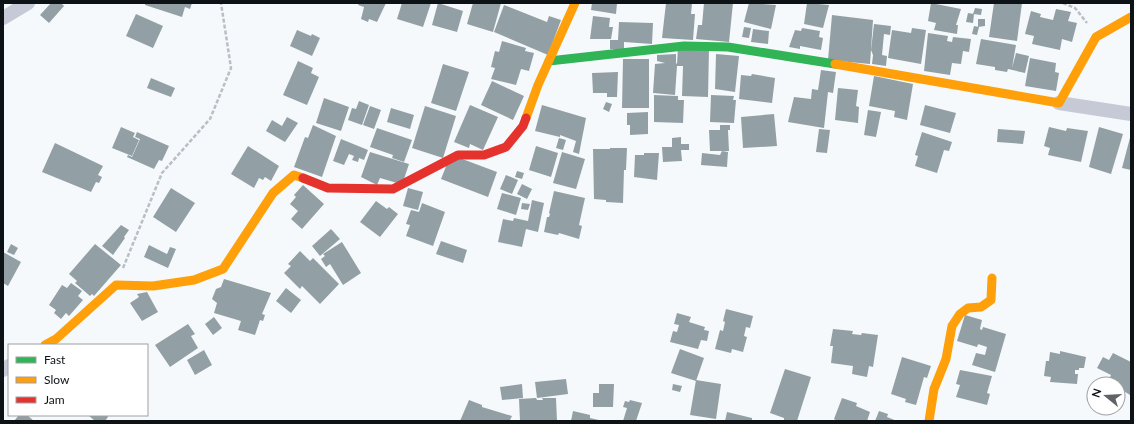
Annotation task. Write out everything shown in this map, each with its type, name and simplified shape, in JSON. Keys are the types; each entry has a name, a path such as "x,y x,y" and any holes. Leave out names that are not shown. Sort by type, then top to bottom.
{"street":[{"path":"3,18 28,3"},
{"path":"47,344 56,339 116,286 153,286 194,280 222,269 273,193 294,175 328,188 393,189 458,155 484,155 506,147 524,126 549,61 575,3"},
{"path":"1059,103 1096,37 1131,17"},
{"path":"549,61 684,46 728,47 1131,114"},
{"path":"929,421 933,393 937,379 947,358 948,338 952,324 968,308 981,307 991,300 992,278"}],"path":[{"path":"116,286 162,173 210,119 231,68 221,3"},
{"path":"1063,3 1075,8 1096,37"}],"building":[{"path":"51,3 61,3 64,6 49,23 40,15"},
{"path":"145,3 192,3 190,9 185,7 182,17 145,5"},
{"path":"359,3 386,3 377,22 369,19 368,22 361,19 364,7 358,5"},
{"path":"402,3 431,3 423,27 397,19"},
{"path":"438,3 463,11 457,32 432,25"},
{"path":"473,3 501,3 493,32 467,24"},
{"path":"592,3 617,3 616,14 591,10"},
{"path":"666,3 692,3 691,14 695,14 693,40 662,38"},
{"path":"704,3 733,3 729,42 696,39 698,25 702,25"},
{"path":"749,3 776,5 771,29 744,22"},
{"path":"807,3 829,5 823,28 804,24"},
{"path":"931,3 961,9 956,25 958,25 957,34 934,30 936,23 928,21"},
{"path":"994,3 1022,3 1017,41 989,37"},
{"path":"504,5 547,22 549,16 561,20 548,55 494,32"},
{"path":"975,8 982,9 981,15 973,14"},
{"path":"1056,9 1071,12 1068,21 1077,23 1072,42 1062,39 1060,50 1032,44 1034,36 1025,34 1031,11 1041,14 1040,17 1053,20"},
{"path":"968,13 974,14 973,23 966,22"},
{"path":"136,14 163,26 153,48 126,36"},
{"path":"832,15 873,20 870,64 828,60"},
{"path":"593,16 610,18 609,27 613,27 611,39 590,39"},
{"path":"978,19 985,19 985,26 978,27"},
{"path":"619,22 653,23 652,44 624,42 624,50 610,49 610,40 618,40"},
{"path":"874,24 891,26 890,35 884,34 882,55 887,56 886,66 872,64 873,55 871,50"},
{"path":"974,26 979,27 977,35 972,34"},
{"path":"744,27 751,28 749,38 742,37"},
{"path":"802,28 820,31 819,37 823,38 821,50 800,46 800,49 789,47 795,30 801,31"},
{"path":"912,28 926,30 921,64 888,58 892,30 911,33"},
{"path":"753,29 769,31 768,44 751,42"},
{"path":"297,30 320,38 312,56 290,46"},
{"path":"928,33 948,36 947,41 952,42 953,37 971,39 969,52 963,51 961,64 952,63 950,75 924,71"},
{"path":"981,39 1016,45 1012,68 1016,53 1029,56 1025,73 1008,69 1007,72 995,70 995,67 976,64"},
{"path":"502,41 526,48 525,51 534,53 529,71 521,69 516,85 491,79 495,68 491,67 495,51 499,52"},
{"path":"678,48 709,49 708,97 682,96 683,66 677,66 675,95 653,93 655,64 665,63 657,61 657,55 676,54 677,64"},
{"path":"716,54 739,56 735,92 715,89"},
{"path":"1030,58 1056,63 1055,72 1059,73 1056,91 1025,86"},
{"path":"623,59 649,59 649,108 622,108"},
{"path":"298,61 313,68 311,73 319,77 307,105 283,95"},
{"path":"443,64 469,72 456,111 431,103"},
{"path":"821,70 836,72 833,93 828,92 824,128 788,122 794,97 811,99 812,89 818,90"},
{"path":"618,72 617,97 607,97 607,93 593,93 592,73"},
{"path":"752,74 775,78 772,103 739,99 741,75 751,76"},
{"path":"874,76 913,84 907,120 894,117 895,111 869,106"},
{"path":"151,78 175,88 171,97 147,88"},
{"path":"492,81 524,96 513,120 481,105"},
{"path":"838,88 858,90 856,106 859,107 858,123 835,120"},
{"path":"654,95 678,96 678,100 684,100 683,123 654,122"},
{"path":"711,95 734,96 733,100 736,100 734,123 710,122"},
{"path":"324,98 349,107 341,131 316,123"},
{"path":"359,101 369,105 362,125 348,120 352,108 356,109"},
{"path":"606,102 612,104 609,112 603,109"},
{"path":"470,105 498,117 483,150 470,144 469,148 454,142"},
{"path":"542,105 586,118 579,154 573,152 576,141 560,135 560,137 535,131"},
{"path":"925,105 956,113 950,133 920,125"},
{"path":"370,106 381,110 374,129 363,125"},
{"path":"425,106 456,116 443,158 412,148"},
{"path":"391,108 414,115 410,129 387,122"},
{"path":"868,110 881,112 876,137 864,135"},
{"path":"648,112 648,134 630,135 630,125 627,125 627,113"},
{"path":"774,114 777,146 743,148 741,117"},
{"path":"287,117 298,123 285,142 266,131 272,120 282,126"},
{"path":"313,125 336,136 322,177 294,167 305,137 308,138"},
{"path":"720,125 730,125 730,130 728,130 729,151 710,151 709,130 720,130"},
{"path":"121,127 135,133 133,137 139,140 132,156 112,148"},
{"path":"1049,127 1066,131 1067,128 1088,131 1081,162 1048,155 1050,148 1044,146"},
{"path":"1099,127 1123,134 1111,174 1089,167"},
{"path":"377,128 412,140 404,162 392,158 393,155 370,147"},
{"path":"819,129 830,130 827,153 816,152"},
{"path":"998,129 1025,131 1023,144 997,142"},
{"path":"137,132 169,146 162,161 159,160 154,169 127,157 128,155 132,157 140,139 135,137"},
{"path":"922,132 952,142 949,151 944,150 937,173 915,166 918,156 915,155"},
{"path":"1131,134 1131,170 1122,168"},
{"path":"681,137 681,144 689,144 689,150 681,150 682,161 663,162 662,147 672,147 672,138"},
{"path":"559,138 566,140 563,150 556,148"},
{"path":"341,139 368,150 364,160 359,158 358,162 352,160 354,156 349,154 344,165 333,161"},
{"path":"55,143 103,166 98,175 102,177 99,183 96,182 91,192 42,172"},
{"path":"248,146 279,166 271,181 265,177 263,180 259,178 254,188 231,174"},
{"path":"536,146 558,153 551,177 529,170"},
{"path":"627,148 626,170 624,170 623,203 606,202 606,200 594,199 593,149"},
{"path":"722,151 728,152 727,167 701,165 702,153 720,155"},
{"path":"370,152 409,164 404,179 397,183 380,178 377,185 361,177"},
{"path":"562,152 585,159 576,189 553,183"},
{"path":"644,153 659,153 657,180 634,177 635,155 644,155"},
{"path":"457,157 497,172 488,197 441,179 447,164"},
{"path":"517,171 524,173 522,179 515,177"},
{"path":"506,175 518,180 512,194 500,189"},
{"path":"522,184 532,189 527,199 517,194"},
{"path":"303,185 324,204 302,229 291,219 298,211 290,204 296,197 294,195"},
{"path":"171,188 195,203 176,232 153,217"},
{"path":"408,188 423,192 418,210 403,206"},
{"path":"554,191 585,198 579,225 582,226 579,239 559,233 558,235 544,232 547,217 549,217 550,214"},
{"path":"502,193 521,198 516,215 497,209"},
{"path":"532,200 544,203 538,232 526,229 522,247 498,242 503,219 513,221 514,218 528,221"},
{"path":"376,201 387,209 389,207 398,214 380,237 360,222"},
{"path":"422,203 445,212 433,246 406,236 410,225 406,224 411,210 419,212"},
{"path":"522,203 530,204 528,210 521,209"},
{"path":"121,225 129,230 113,255 102,246"},
{"path":"331,229 340,239 320,256 312,246"},
{"path":"441,241 467,250 463,263 436,254"},
{"path":"342,242 361,273 343,285 330,264 326,267 321,259 325,256 323,254"},
{"path":"11,244 18,248 14,255 7,252"},
{"path":"95,244 121,265 94,296 92,294 90,296 75,283 77,281 69,274"},
{"path":"149,245 167,254 170,247 176,249 168,268 144,257"},
{"path":"300,251 310,261 313,258 339,284 320,304 302,286 300,289 284,273 291,266 288,264"},
{"path":"3,252 21,262 8,286 3,283"},
{"path":"224,279 271,293 262,314 265,315 263,321 260,320 255,335 238,330 241,321 214,313 217,303 212,299 216,289 221,287"},
{"path":"71,283 82,291 78,296 83,300 69,316 66,313 61,319 54,313 56,310 49,305 62,285 67,288"},
{"path":"286,288 301,300 291,313 276,301"},
{"path":"147,292 158,312 142,321 130,303 139,297 137,294"},
{"path":"726,309 753,316 750,328 746,327 744,336 747,337 743,352 732,349 731,353 715,349 720,330 723,331 725,322 723,321"},
{"path":"677,313 691,317 689,322 705,327 704,330 709,331 707,341 701,340 698,349 670,342 673,331 677,332 679,325 674,324"},
{"path":"965,315 982,320 980,329 982,330 983,327 1006,334 995,372 972,365 976,353 985,355 987,347 978,344 977,347 957,341"},
{"path":"214,317 222,328 213,335 205,324"},
{"path":"188,324 195,334 191,336 198,348 170,367 155,345"},
{"path":"833,329 853,331 852,334 861,335 862,333 878,335 873,367 869,366 867,377 852,374 853,366 831,363 833,346 830,346"},
{"path":"680,349 704,358 696,381 671,373"},
{"path":"204,350 212,365 195,375 187,360"},
{"path":"1060,351 1086,357 1084,368 1075,370 1075,374 1078,374 1077,384 1050,382 1051,377 1044,376 1046,361 1049,361 1050,352 1060,354"},
{"path":"1113,353 1131,362 1130,395 1126,392 1126,376 1110,376 1097,368 1103,357 1109,360"},
{"path":"902,357 931,366 927,378 924,377 916,405 905,402 906,399 891,394"},
{"path":"785,369 811,377 797,421 787,421 784,420 784,418 770,413"},
{"path":"960,370 992,376 987,393 990,394 987,405 956,397 960,385 956,384"},
{"path":"566,379 568,394 537,398 535,382"},
{"path":"696,380 721,384 716,419 690,415"},
{"path":"522,384 523,398 502,400 500,387"},
{"path":"599,384 614,384 613,407 593,407 593,393 599,393"},
{"path":"673,384 682,386 680,392 672,390"},
{"path":"536,398 537,400 543,400 542,398 556,398 557,421 520,421 519,399"},
{"path":"842,398 857,403 856,406 870,412 867,421 837,421 834,419"},
{"path":"469,400 482,405 482,407 512,416 510,420 460,421"},
{"path":"630,400 642,403 636,421 623,421 627,408 623,407 625,401 629,402"},
{"path":"573,411 590,415 590,418 603,421 571,421"},
{"path":"879,411 888,414 887,417 897,421 875,421"},
{"path":"727,412 752,418 752,421 725,421"},
{"path":"18,416 28,416 34,421 14,421"},
{"path":"89,416 108,417 105,421 95,421"}],"traffic: fast":[{"path":"549,61 684,46 728,47 835,64"}],"traffic: slow":[{"path":"526,118 538,85 575,3"},
{"path":"835,64 1059,103 1096,37 1131,17"},
{"path":"47,344 56,339 116,285 153,286 194,280 223,269 273,193 294,175 303,178"},
{"path":"929,421 934,389 946,359 952,326 960,314 968,308 981,307 991,300 992,278"}],"traffic: jam":[{"path":"303,178 328,188 393,189 458,155 484,155 506,147 523,126 526,118"}]}
